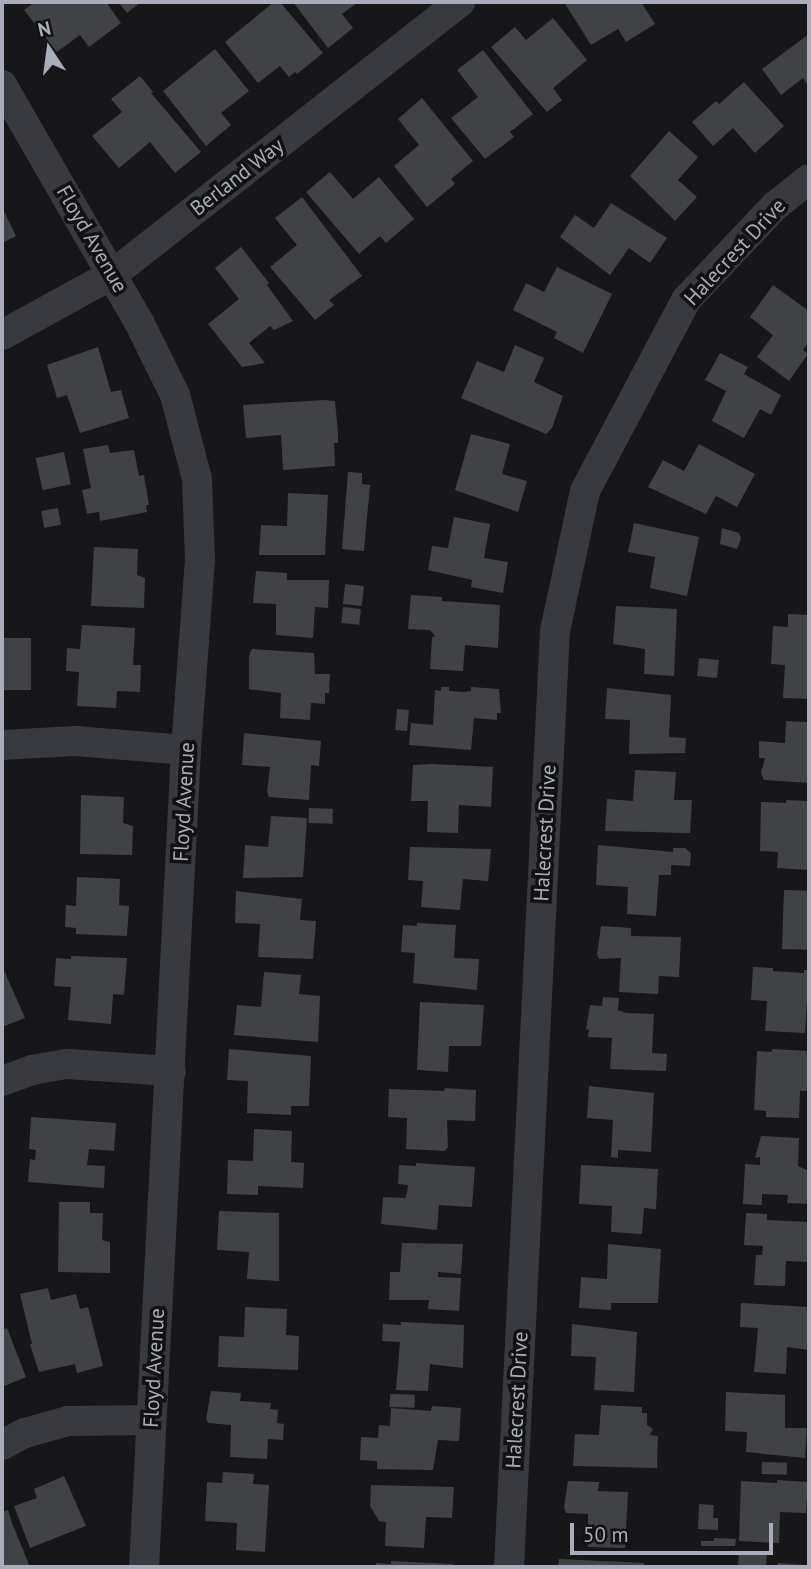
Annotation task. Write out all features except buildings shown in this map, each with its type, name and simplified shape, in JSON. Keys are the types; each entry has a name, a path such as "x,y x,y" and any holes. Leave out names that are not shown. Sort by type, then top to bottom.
{"street":[{"name":"Berland Way","path":"2,335 113,274 460,2"},
{"name":"Floyd Avenue","path":"2,85 113,274 175,395 197,479 200,559 186,750 144,1567"},
{"name":"Halecrest Drive","path":"509,1567 555,631 585,491 687,299 775,206 809,179"},
{"path":"2,745 75,741 186,750"},
{"path":"2,1081 32,1070 67,1064 171,1071"},
{"path":"2,1445 25,1433 68,1420 151,1420"}]}
